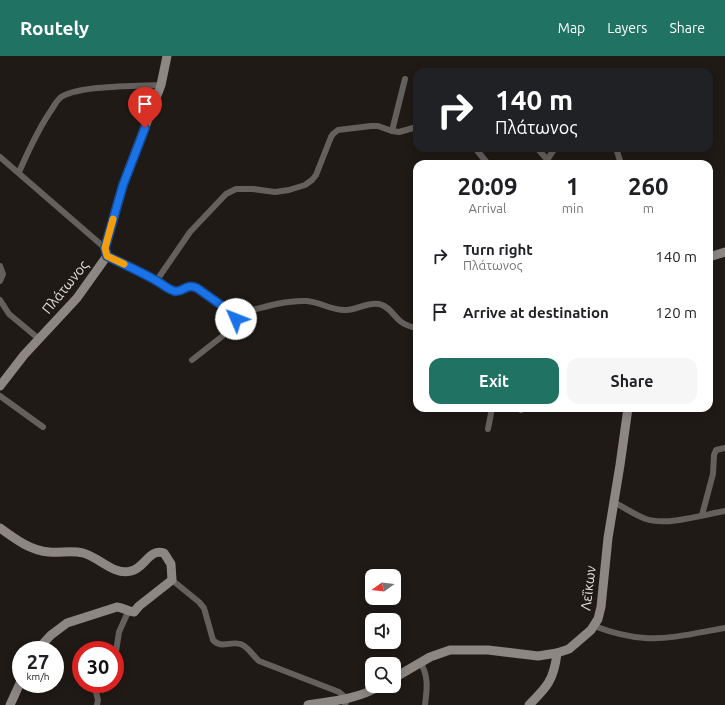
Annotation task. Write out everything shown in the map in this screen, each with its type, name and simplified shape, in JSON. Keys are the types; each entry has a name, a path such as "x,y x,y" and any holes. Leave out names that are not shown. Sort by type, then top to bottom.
{"street":[{"name":"Πλάτωνος","path":"0,386 24,355 74,301 106,252 123,185 161,85 167,56"},
{"path":"392,131 405,79"},
{"path":"19,172 42,123 59,98 76,91 114,87 161,85"},
{"path":"157,280 190,232 226,194 236,189 253,189 275,192 289,190 305,185 316,175 330,137 338,130 371,126 378,126 392,131 406,131 413,128"},
{"path":"478,152 485,160"},
{"path":"540,152 547,160"},
{"path":"0,157 19,172 106,252 172,290 183,290 188,286 192,286 235,315 236,322 234,327 192,360"},
{"path":"713,256 725,252"},
{"path":"0,266 3,274 0,281"},
{"path":"0,300 9,314 39,339"},
{"path":"235,315 270,305 293,301 317,302 344,310 351,310 363,305 380,304 388,308 400,321 413,327"},
{"path":"0,396 43,427"},
{"path":"488,429 491,412"},
{"name":"Λεΐκων","path":"401,674 435,654 450,650 488,650 538,656 557,653 569,649 586,635 594,626 600,615 608,538 627,412"},
{"path":"702,515 713,474 714,455 716,450 725,448"},
{"path":"614,502 639,516 655,521 670,521 725,511"},
{"path":"0,528 16,540 37,550 48,552 83,552 114,569 123,572 132,571 139,568 153,552 164,552 171,564 172,580 199,602 204,608 213,640 216,644 241,644 246,647 252,656 259,661 339,692 346,702"},
{"path":"45,641 67,623 117,607 122,607 128,612 134,612 139,606 172,580"},
{"path":"118,641 119,632 128,612"},
{"path":"594,626 623,634 651,638 725,628"},
{"path":"529,705 550,682 557,653"},
{"path":"420,662 426,673 427,679 425,705"},
{"path":"10,705 16,693"},
{"path":"96,693 98,700 97,705"},
{"path":"308,705 346,702 366,693"}],"slow traffic":[{"path":"113,219 105,248 107,256 124,264"}],"route":[{"path":"145,128 123,185 105,248 107,256 157,280 172,290 183,290 188,286 197,288 235,315 236,319"}]}
